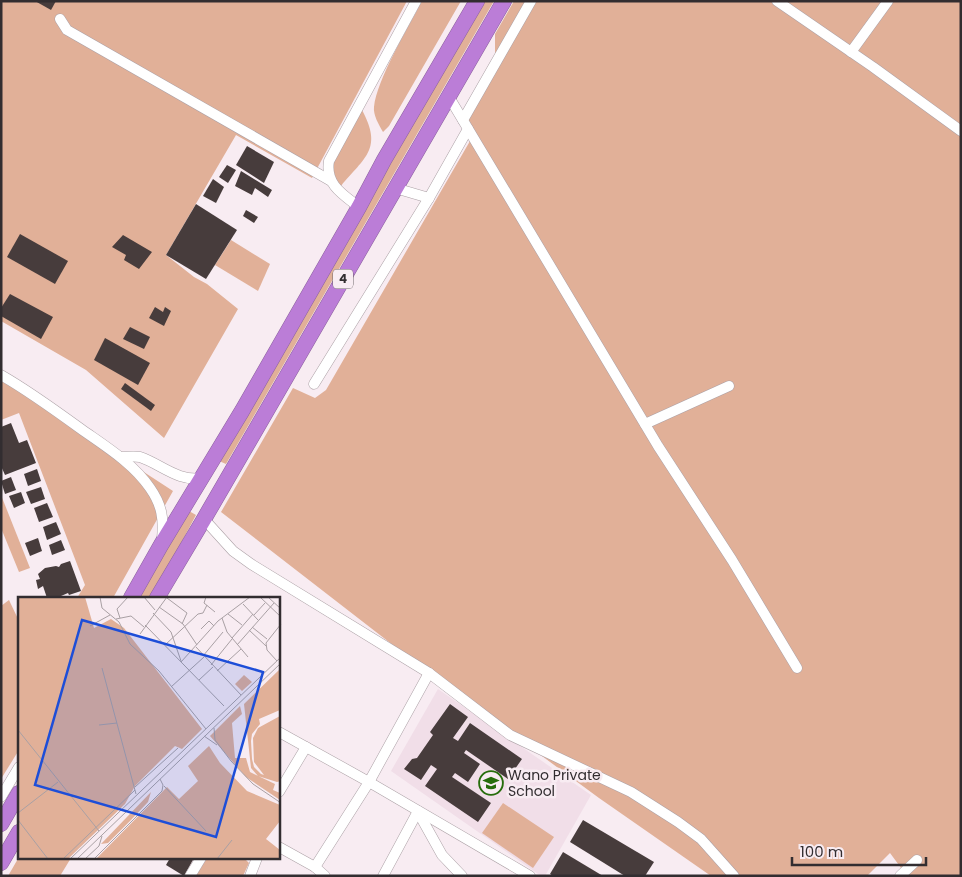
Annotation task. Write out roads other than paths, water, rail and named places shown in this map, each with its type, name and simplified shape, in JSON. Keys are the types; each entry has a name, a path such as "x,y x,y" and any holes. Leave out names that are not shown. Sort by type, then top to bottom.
{"highway":[{"name":"4","path":"133,597 477,1"},
{"name":"4","path":"158,597 504,1"},
{"path":"1,824 18,795"},
{"path":"1,863 18,834"}],"street":[{"path":"359,207 339,192 331,181 328,168 332,154 416,1"},
{"path":"314,384 429,198 465,124 531,1"},
{"path":"777,1 961,131"},
{"path":"850,52 888,1"},
{"path":"60,19 66,30 331,181"},
{"path":"449,97 645,424 732,560 797,668"},
{"path":"395,188 429,198"},
{"path":"1,375 120,457 140,475 159,503 164,522 161,545"},
{"path":"645,424 729,386"},
{"path":"120,457 138,457 177,476 192,480 202,478"},
{"path":"204,519 233,550 251,564 429,673 510,734 630,792 678,822 701,839 734,876"},
{"path":"280,848 318,872 429,673"},
{"path":"280,733 369,782 518,873 530,876"},
{"path":"280,790 306,747"},
{"path":"1,797 18,769"},
{"path":"383,876 418,811"},
{"path":"418,811 442,855 462,876"},
{"path":"190,876 200,860"},
{"path":"250,876 256,860"},
{"path":"900,876 917,860"}],"place":[{"name":"Wano Private School","path":"491,783"}]}
